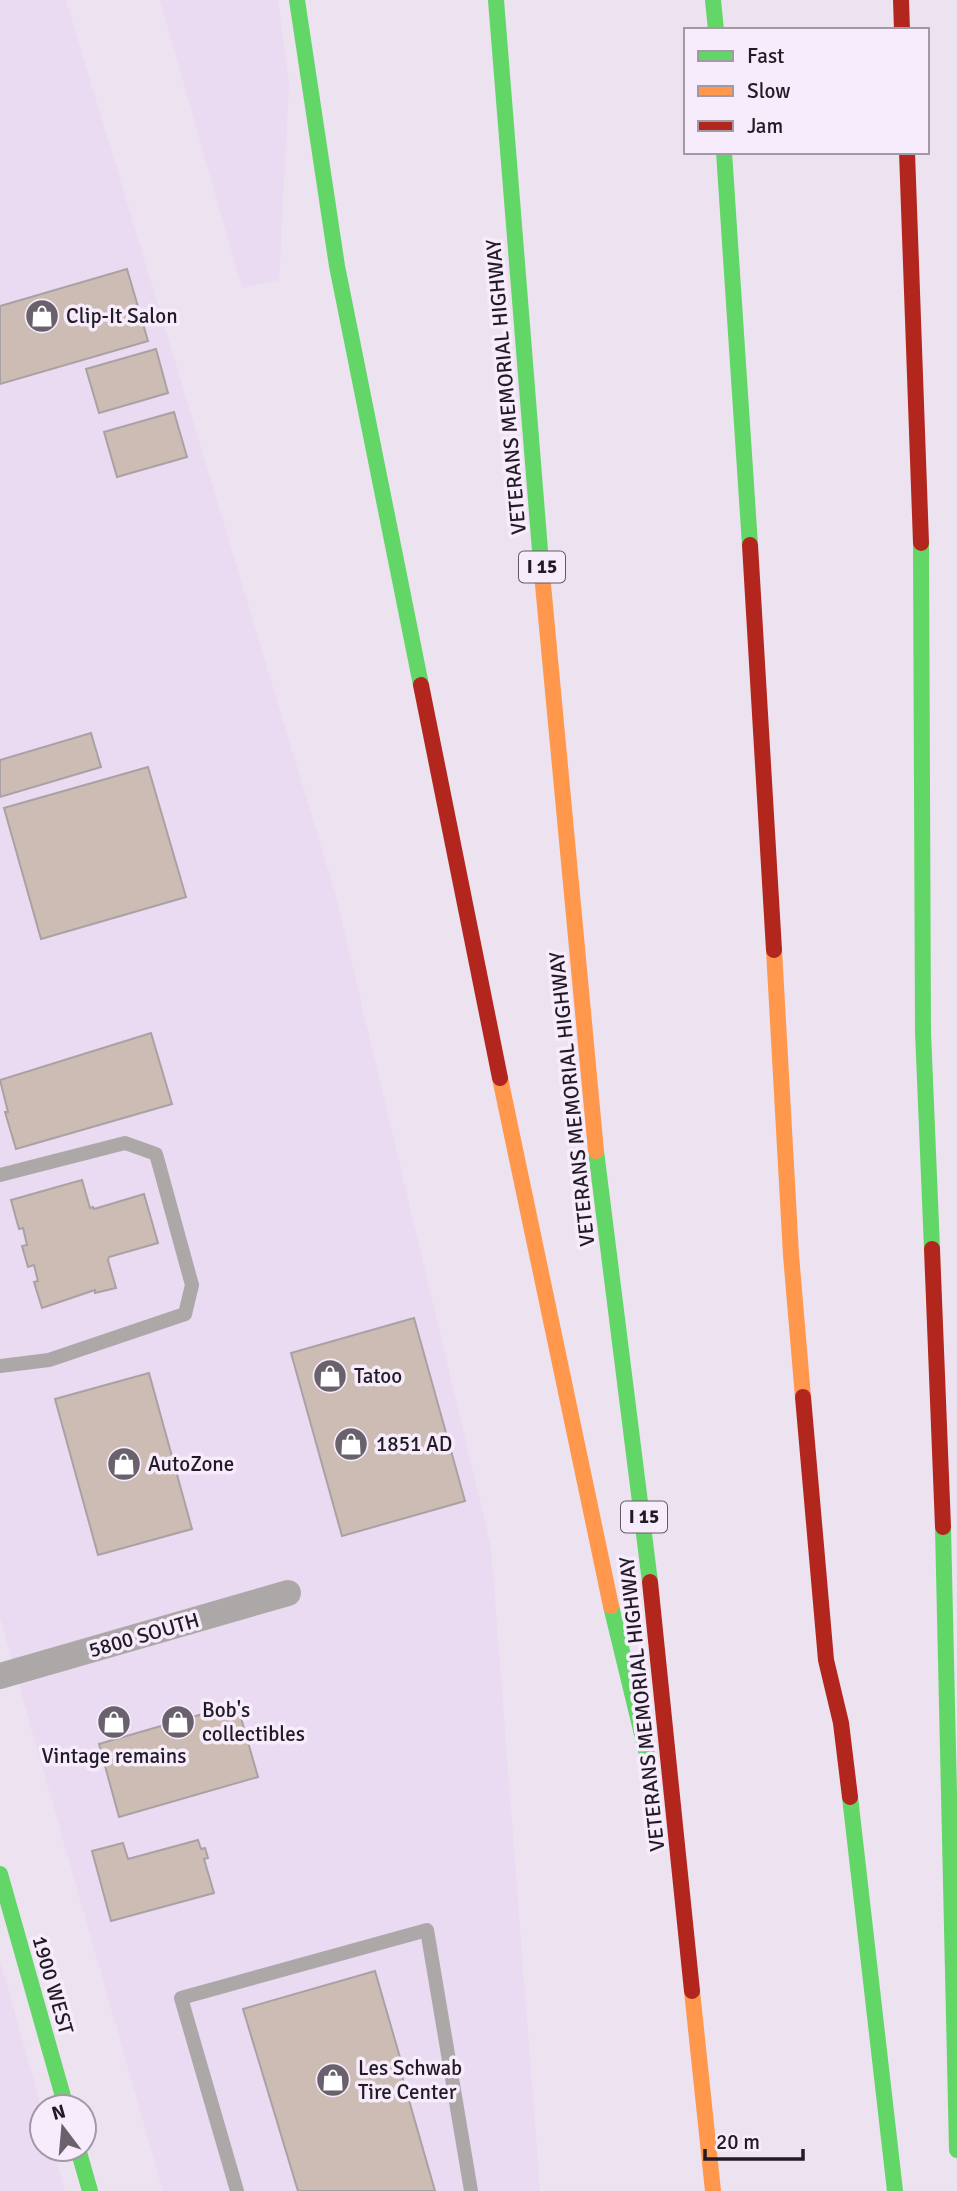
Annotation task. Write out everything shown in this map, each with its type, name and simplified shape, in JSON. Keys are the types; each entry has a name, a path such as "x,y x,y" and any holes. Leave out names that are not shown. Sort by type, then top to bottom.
{"main road":[{"path":"297,0 337,266 514,1150 604,1577 682,1901"},
{"name":"VETERANS MEMORIAL HIGHWAY","path":"496,0 541,564 594,1133 642,1503 713,2191"},
{"path":"713,0 716,28"},
{"path":"901,0 902,28"},
{"path":"724,154 756,630 791,1255 826,1660 841,1723 895,2191"},
{"path":"907,154 921,508 923,1032 942,1480 957,2150"},
{"path":"942,1480 953,1362"},
{"name":"1900 WEST","path":"0,1874 62,2093"},
{"path":"82,2163 90,2191"}],"street":[{"name":"5800 SOUTH","path":"0,1676 288,1593"}],"lane":[{"path":"0,1175 125,1143 156,1154 192,1285 185,1314 49,1360 0,1366"},
{"path":"237,2191 181,1998 428,1930 471,2191"}],"shaded area":[{"path":"0,0 66,0 335,893 491,1547 540,2191 163,2191 0,1618"},
{"path":"160,0 278,0 289,84 279,280 242,288"},
{"path":"0,1960 37,2093 28,2093 28,2163 57,2163 65,2191 0,2191"}],"building":[{"path":"127,269 148,341 0,384 0,306"},
{"path":"156,349 168,393 99,413 86,369"},
{"path":"174,412 187,457 117,477 104,432"},
{"path":"91,733 101,767 0,797 0,760"},
{"path":"148,767 186,897 41,939 4,808"},
{"path":"151,1033 172,1104 16,1149 5,1112 8,1112 0,1080"},
{"path":"82,1180 90,1208 94,1209 144,1194 158,1243 109,1257 116,1288 95,1293 95,1290 42,1308 34,1282 38,1281 34,1265 28,1267 22,1246 27,1245 23,1228 19,1229 11,1200"},
{"path":"414,1318 465,1501 342,1536 291,1353"},
{"name":"AutoZone","path":"149,1373 192,1529 98,1555 55,1399"},
{"path":"237,1704 258,1777 119,1817 99,1744"},
{"path":"198,1840 201,1849 205,1848 208,1858 204,1859 214,1893 111,1921 92,1851 123,1843 128,1859"},
{"name":"Les Schwab Tire Center","path":"375,1971 435,2191 298,2191 243,2009"}],"traffic: fast":[{"path":"297,0 337,266 421,685"},
{"path":"496,0 541,563"},
{"path":"713,0 716,28"},
{"path":"724,154 750,545"},
{"path":"921,543 923,1032 932,1249"},
{"path":"596,1151 650,1582"},
{"path":"943,1527 957,2150"},
{"path":"611,1606 649,1763"},
{"path":"850,1797 895,2191"},
{"path":"0,1874 62,2093"},
{"path":"82,2163 90,2191"}],"traffic: slow":[{"path":"541,563 596,1151"},
{"path":"774,950 791,1255 803,1397"},
{"path":"500,1078 611,1606"},
{"path":"692,1991 713,2191"}],"traffic: jam":[{"path":"901,0 902,28"},
{"path":"907,154 921,543"},
{"path":"750,545 774,950"},
{"path":"421,685 500,1078"},
{"path":"932,1249 943,1527"},
{"path":"803,1397 826,1660 841,1723 850,1797"},
{"path":"650,1582 692,1991"}],"place":[{"name":"Clip-It Salon","path":"42,316"},
{"name":"Tatoo","path":"330,1376"},
{"name":"1851 AD","path":"351,1444"},
{"name":"AutoZone","path":"124,1464"},
{"name":"Vintage remains","path":"114,1722"},
{"name":"Bob's collectibles","path":"178,1722"},
{"name":"Les Schwab Tire Center","path":"333,2080"}]}
